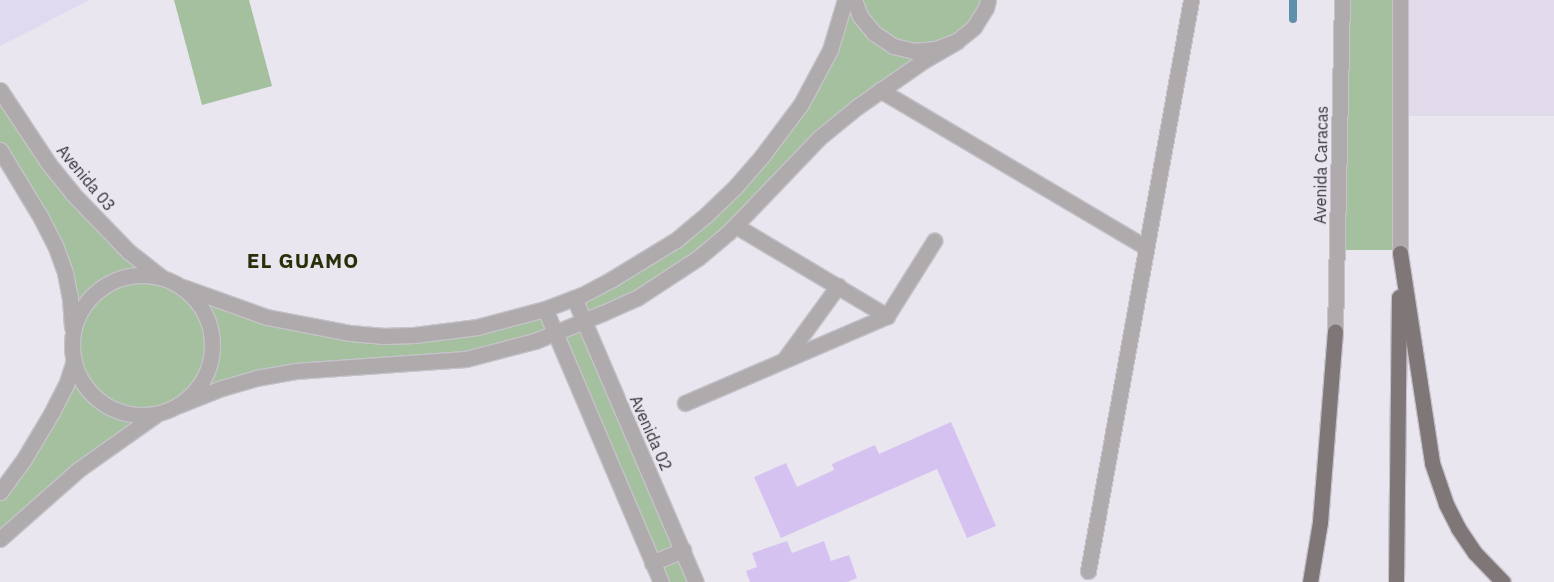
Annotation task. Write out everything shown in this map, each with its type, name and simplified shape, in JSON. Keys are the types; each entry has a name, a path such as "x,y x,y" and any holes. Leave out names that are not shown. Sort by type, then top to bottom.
{"main road":[{"path":"1396,582 1400,253"},
{"path":"1400,253 1432,463 1446,504 1458,528 1475,553 1503,582"},
{"path":"1310,582 1320,522 1335,332"}],"street":[{"path":"72,337 80,314 94,294 114,281 137,274 161,276 182,287 267,318 350,334 382,336 444,332 477,327 545,309 574,298 612,279 676,240 736,186 762,156 801,104 830,50 845,0"},
{"path":"854,0 860,16 874,33 893,46 914,51 936,50 957,41"},
{"path":"0,539 78,470 158,414 222,388 256,378 333,366 466,359 555,333 637,298 698,258 736,226 819,138 880,90 957,41 974,27 986,8 988,0"},
{"path":"1088,571 1191,0"},
{"name":"Avenida Caracas","path":"1335,332 1342,0"},
{"path":"1400,0 1400,253"},
{"name":"Avenida 03","path":"0,90 49,164 73,194 128,251 161,276"},
{"path":"880,90 1146,247"},
{"path":"0,150 41,218 55,245 65,273 70,298 74,360 81,380 96,397 114,410 136,415 158,414"},
{"path":"736,226 886,316"},
{"path":"685,403 886,316 934,241"},
{"path":"784,360 838,286"},
{"path":"179,405 195,390 207,371 212,350 210,326 200,304 182,287"},
{"name":"Avenida 02","path":"574,298 696,582"},
{"path":"545,309 661,582"},
{"path":"0,492 24,459 52,412 66,385 74,360"},
{"path":"652,563 683,550"}],"shaded area":[{"path":"0,0 90,0 0,46"},
{"path":"1400,0 1554,0 1554,116 1400,116"}],"green space":[{"path":"174,0 249,0 272,86 202,105"},
{"path":"845,0 988,0 974,27 857,107 729,232 584,322 696,582 661,582 555,333 494,352 333,366 179,405 158,413 0,539 0,492 74,360 70,298 65,273 0,150 0,90 49,164 161,277 183,287 228,305 382,336 545,309 556,333 583,322 574,298 707,215 801,104"},
{"path":"1342,0 1400,0 1400,250 1342,250"}],"building":[{"path":"951,422 996,526 967,538 937,469 781,538 754,477 786,463 797,487 834,470 832,464 875,445 879,454"},
{"path":"787,541 792,553 824,541 831,561 849,555 857,578 847,582 750,582 746,571 757,567 752,553"}],"waterway":[{"path":"1293,0 1293,19"}],"district":[{"name":"EL GUAMO","path":"303,260"}]}
